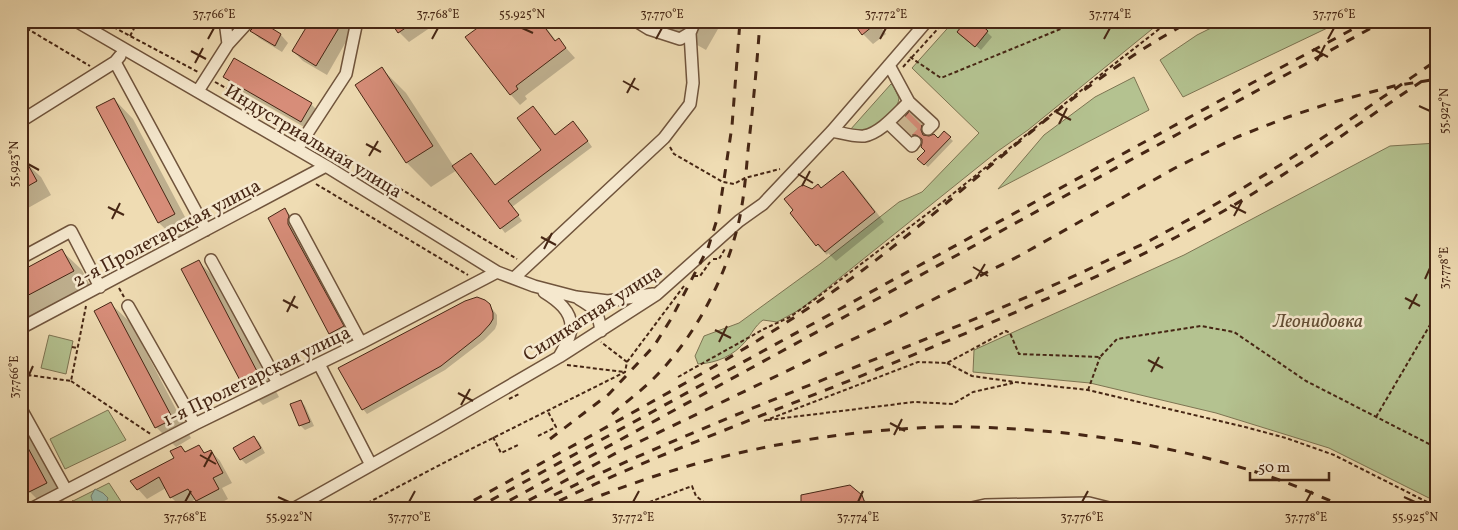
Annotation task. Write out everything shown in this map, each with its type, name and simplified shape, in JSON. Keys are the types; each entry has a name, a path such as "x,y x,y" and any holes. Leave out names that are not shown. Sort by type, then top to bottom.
{"street":[{"name":"Индустриальная улица","path":"76,21 326,166 497,272 534,286 576,297 608,301 657,294"},
{"path":"225,21 228,44"},
{"path":"198,91 228,44 249,21"},
{"path":"297,149 346,74 357,21"},
{"path":"636,21 649,29 680,39 690,33"},
{"path":"514,278 664,138 690,104 693,83 690,33 695,21"},
{"name":"Силикатная улица","path":"293,509 558,357 657,294 739,221 763,204 832,131 927,21"},
{"path":"21,121 115,62 126,50"},
{"path":"115,62 206,230"},
{"path":"889,65 916,111 932,124 928,129"},
{"path":"832,131 863,136 898,130 916,111"},
{"path":"898,130 912,146 915,142"},
{"name":"2-я Пролетарская улица","path":"21,328 100,288 326,166"},
{"path":"295,220 361,343"},
{"path":"21,258 72,231 100,288"},
{"path":"211,260 278,383"},
{"name":"1-я Пролетарская улица","path":"30,509 195,424 361,343 497,272"},
{"name":"Индустриальная улица","path":"534,286 554,298 564,307 569,319 571,328 568,340 558,357"},
{"name":"Индустриальная улица","path":"576,297 596,311 601,331"},
{"path":"128,306 195,424"},
{"path":"319,364 371,465"},
{"path":"21,409 66,490"},
{"path":"967,509 985,505 1089,503 1113,509"}],"path":[{"path":"102,21 308,133 528,265"},
{"path":"110,26 156,21"},
{"path":"901,51 941,78 1080,21"},
{"path":"678,377 764,329 790,317 829,289 944,201 1104,72 1172,21"},
{"path":"130,36 138,22"},
{"path":"21,24 99,72"},
{"path":"664,138 674,154 723,182 734,184 745,178 782,169"},
{"path":"305,178 480,282"},
{"path":"70,381 87,301"},
{"path":"1376,417 1437,312"},
{"path":"1088,390 1100,357 1117,339 1201,326 1234,332 1306,381 1437,448"},
{"path":"948,363 1006,331 1010,333 1019,354 1100,357"},
{"path":"594,346 602,342 627,362 626,372"},
{"path":"72,347 78,348"},
{"path":"572,360 565,365 626,372"},
{"path":"1015,382 973,392 953,404 914,402 764,421 918,362 948,363 972,376 1088,390 1286,438 1334,455 1437,507"},
{"path":"356,509 493,437 626,372"},
{"path":"21,374 70,381 152,435"},
{"path":"538,436 556,427 547,410"},
{"path":"493,437 501,454 518,445"},
{"path":"631,509 692,486 696,496 709,506 710,509"},
{"path":"596,509 609,509"}],"green space":[{"path":"954,21 966,21 957,32 975,47 988,31 977,21 1162,21 1028,130 998,151 801,309 777,322 763,320 746,341 730,355 712,362 698,364 695,356 704,336 739,323 820,264 899,202 922,192 979,133 912,68"},
{"path":"1225,21 1342,21 1183,97 1160,60 1197,35"},
{"path":"1134,77 1149,110 998,189 1044,135 1095,97"},
{"path":"891,84 899,98 893,112 873,127 865,130 850,130"},
{"name":"Леонидовка","path":"1437,143 1437,502 1329,448 1216,413 1090,383 973,372 974,350 1184,255 1390,146"},
{"path":"49,335 73,341 66,374 41,368"},
{"path":"108,410 126,440 65,469 50,439"},
{"path":"109,483 126,509 57,509"}],"shaded area":[{"path":"95,489 108,498 106,504 101,509 94,507 91,496"}],"building":[{"path":"256,21 260,21 281,34 275,46 250,31 255,26"},
{"path":"310,21 343,21 316,66 292,51"},
{"path":"390,21 416,21 398,33"},
{"path":"487,21 540,21 555,41 559,38 566,48 516,86 518,89 510,95 465,37"},
{"path":"852,21 879,21 862,35"},
{"path":"966,21 977,21 988,31 975,47 957,32"},
{"path":"234,58 312,103 301,122 223,77"},
{"path":"382,67 433,146 406,163 355,85"},
{"path":"114,98 175,214 158,223 96,107"},
{"path":"533,106 555,135 573,121 588,141 508,201 519,215 500,229 452,166 471,153 495,185 541,150 517,118"},
{"path":"909,112 922,124 921,130 923,135 929,136 934,134 938,138 944,131 951,137 924,165 917,159 925,151 921,147 922,139 912,135 899,123"},
{"path":"21,152 37,181 21,190"},
{"path":"843,171 875,212 825,252 818,244 816,246 790,213 793,210 784,199 803,185 812,189 818,184 821,188"},
{"path":"285,208 289,216 288,224 344,326 329,334 268,218"},
{"path":"62,249 74,271 21,299 21,271"},
{"path":"199,260 260,377 243,386 181,269"},
{"path":"477,297 490,304 493,313 493,319 480,335 441,366 362,410 338,368 465,301"},
{"path":"111,302 173,419 155,428 94,311"},
{"path":"301,400 310,422 299,426 290,404"},
{"path":"21,435 47,483 29,492 21,478"},
{"path":"254,436 261,448 240,460 233,448"},
{"path":"199,445 204,453 211,450 223,473 213,478 219,489 196,501 188,489 170,498 159,477 137,490 130,481 174,458 170,451 181,446 185,452"},
{"path":"850,485 862,495 866,506 857,509 801,509 801,495"}],"tunnel":[{"path":"899,126 912,113"},
{"path":"906,133 919,120"}],"railway":[{"path":"550,439 609,394 654,346 671,319 708,248 719,213 732,126 740,21"},
{"path":"612,414 653,379 685,341 708,303 726,263 739,221 744,195 760,21"},
{"path":"458,509 700,374 803,312 894,246 1058,110 1145,48 1191,21"},
{"path":"475,509 1368,21"},
{"path":"494,509 1384,21"},
{"path":"554,495 685,436 1007,306 1147,242 1267,174 1437,60"},
{"path":"543,509 648,461 999,319 1080,284 1144,253 1208,220 1249,196 1437,71"},
{"path":"513,509 618,452 887,323 1019,256 1175,168 1237,137 1330,103 1394,86 1437,79"},
{"path":"568,509 645,479 725,456 765,447 847,434 939,427 1005,428 1078,434 1186,453 1268,476 1350,509"}]}
